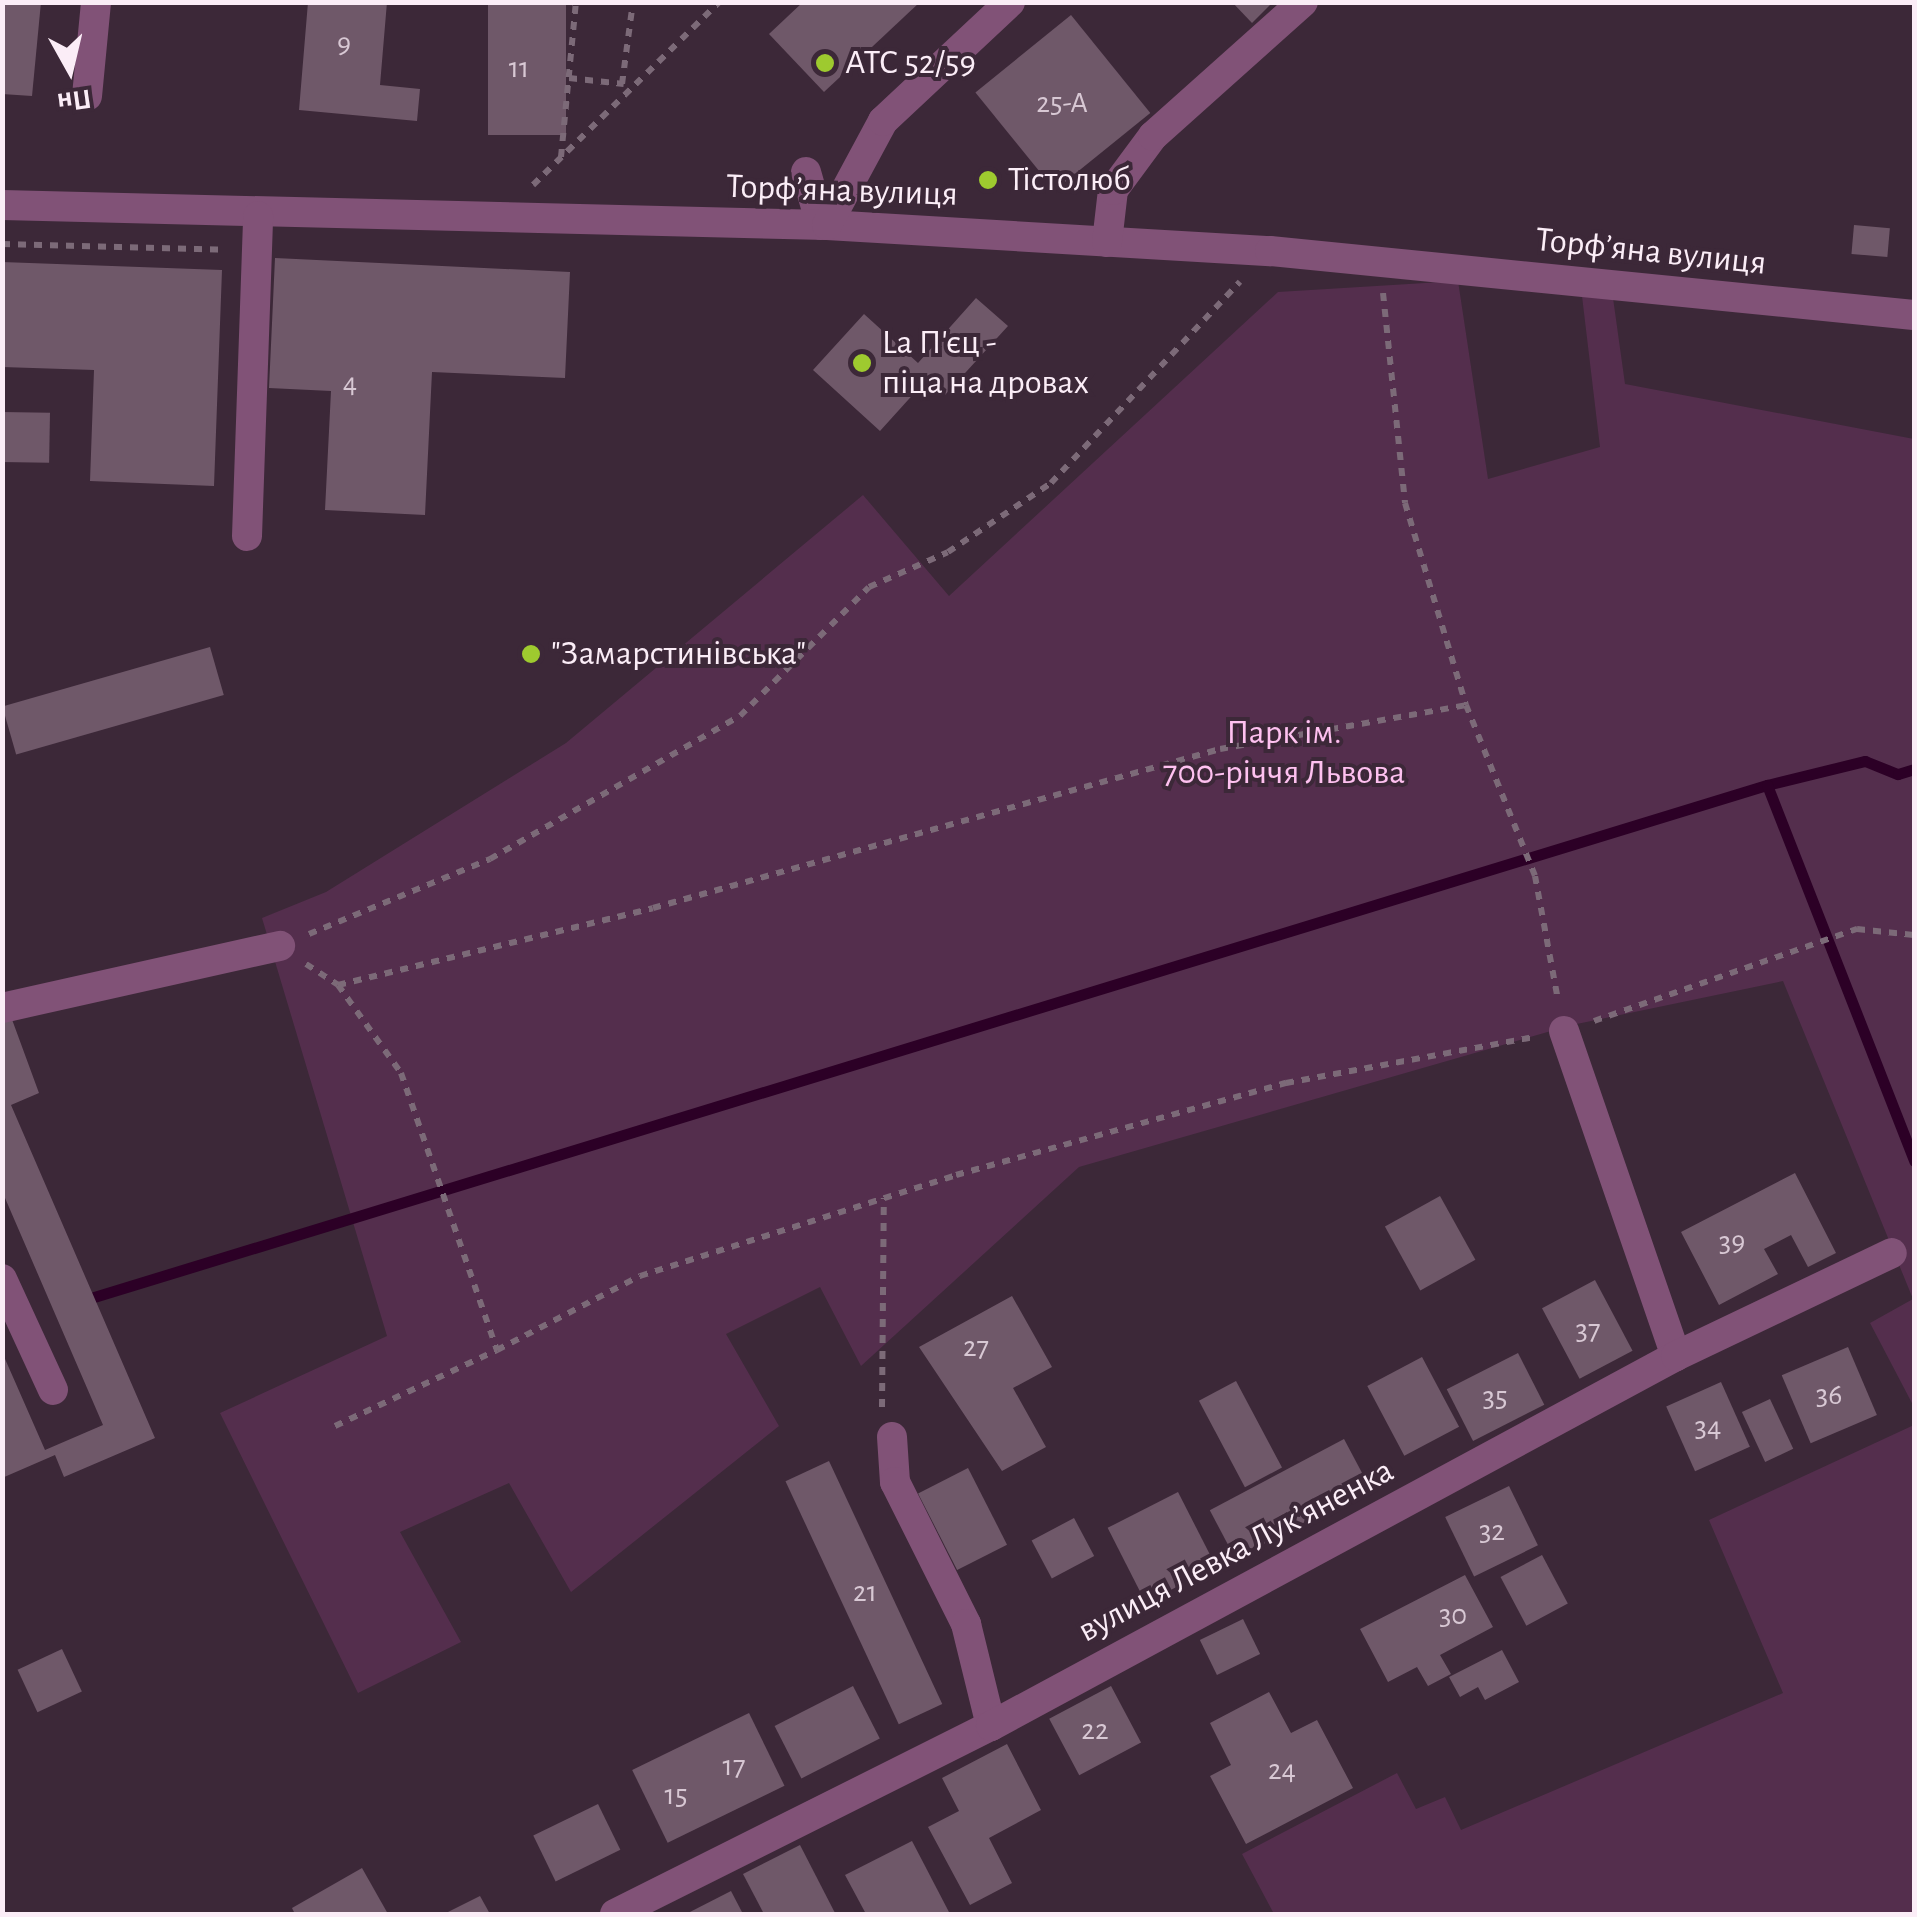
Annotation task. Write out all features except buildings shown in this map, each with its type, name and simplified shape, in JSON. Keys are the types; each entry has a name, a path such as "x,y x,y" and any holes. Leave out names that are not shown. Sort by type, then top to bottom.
{"street":[{"path":"87,96 96,2"},
{"path":"824,225 883,120 1010,2"},
{"path":"1107,242 1113,190 1153,136 1303,2"},
{"path":"806,172 824,225"},
{"name":"Торфʼяна вулиця","path":"2,205 258,216 824,225 1270,252 1914,315"},
{"path":"247,536 258,216"},
{"path":"2,1008 280,946"},
{"path":"1564,1031 1676,1356"},
{"name":"вулиця Левка Лукʼяненка","path":"615,1914 991,1726 1676,1356 1892,1252"},
{"path":"2,1279 52,1390"},
{"path":"892,1437 895,1482 966,1624 991,1726"}],"path":[{"path":"561,158 576,2"},
{"path":"622,84 634,2"},
{"path":"526,194 719,2"},
{"path":"569,78 635,85"},
{"path":"2,244 234,250"},
{"path":"280,946 490,859 740,716 870,587 948,552 1051,483 1270,252"},
{"path":"1381,282 1405,504 1466,705 1535,876 1564,1031"},
{"path":"338,985 1220,749 1466,705"},
{"path":"335,1426 640,1276 884,1198 1286,1083 1564,1031 1857,929 1914,935"},
{"path":"280,946 338,985 401,1073 496,1350"},
{"path":"884,1198 877,1338 892,1437"}],"green space":[{"name":"Парк ім. 700-річчя Львова","path":"1458,281 1488,479 1600,447 1582,296 1613,298 1625,384 1914,439 1914,1407 1870,1323 1913,1299 1783,981 1572,1025 1079,1167 861,1366 820,1287 726,1334 779,1426 571,1592 509,1483 400,1532 461,1642 358,1693 220,1413 387,1336 262,918 326,892 566,743 863,495 949,596 1278,292"},
{"path":"1914,1425 1914,1914 1274,1914 1242,1854 1397,1773 1416,1809 1445,1797 1461,1830 1783,1693 1709,1520"}],"waterway":[{"path":"1767,785 1865,761 1898,774 1914,769"},
{"path":"94,1297 1767,785 1914,1161"}],"place":[{"name":"АТС 52/59","path":"825,63"},
{"name":"Тістолюб","path":"988,180"},
{"name":"La П'єц - піца на дровах","path":"862,363"},
{"name":"\"Замарстинівська\"","path":"531,654"}]}
